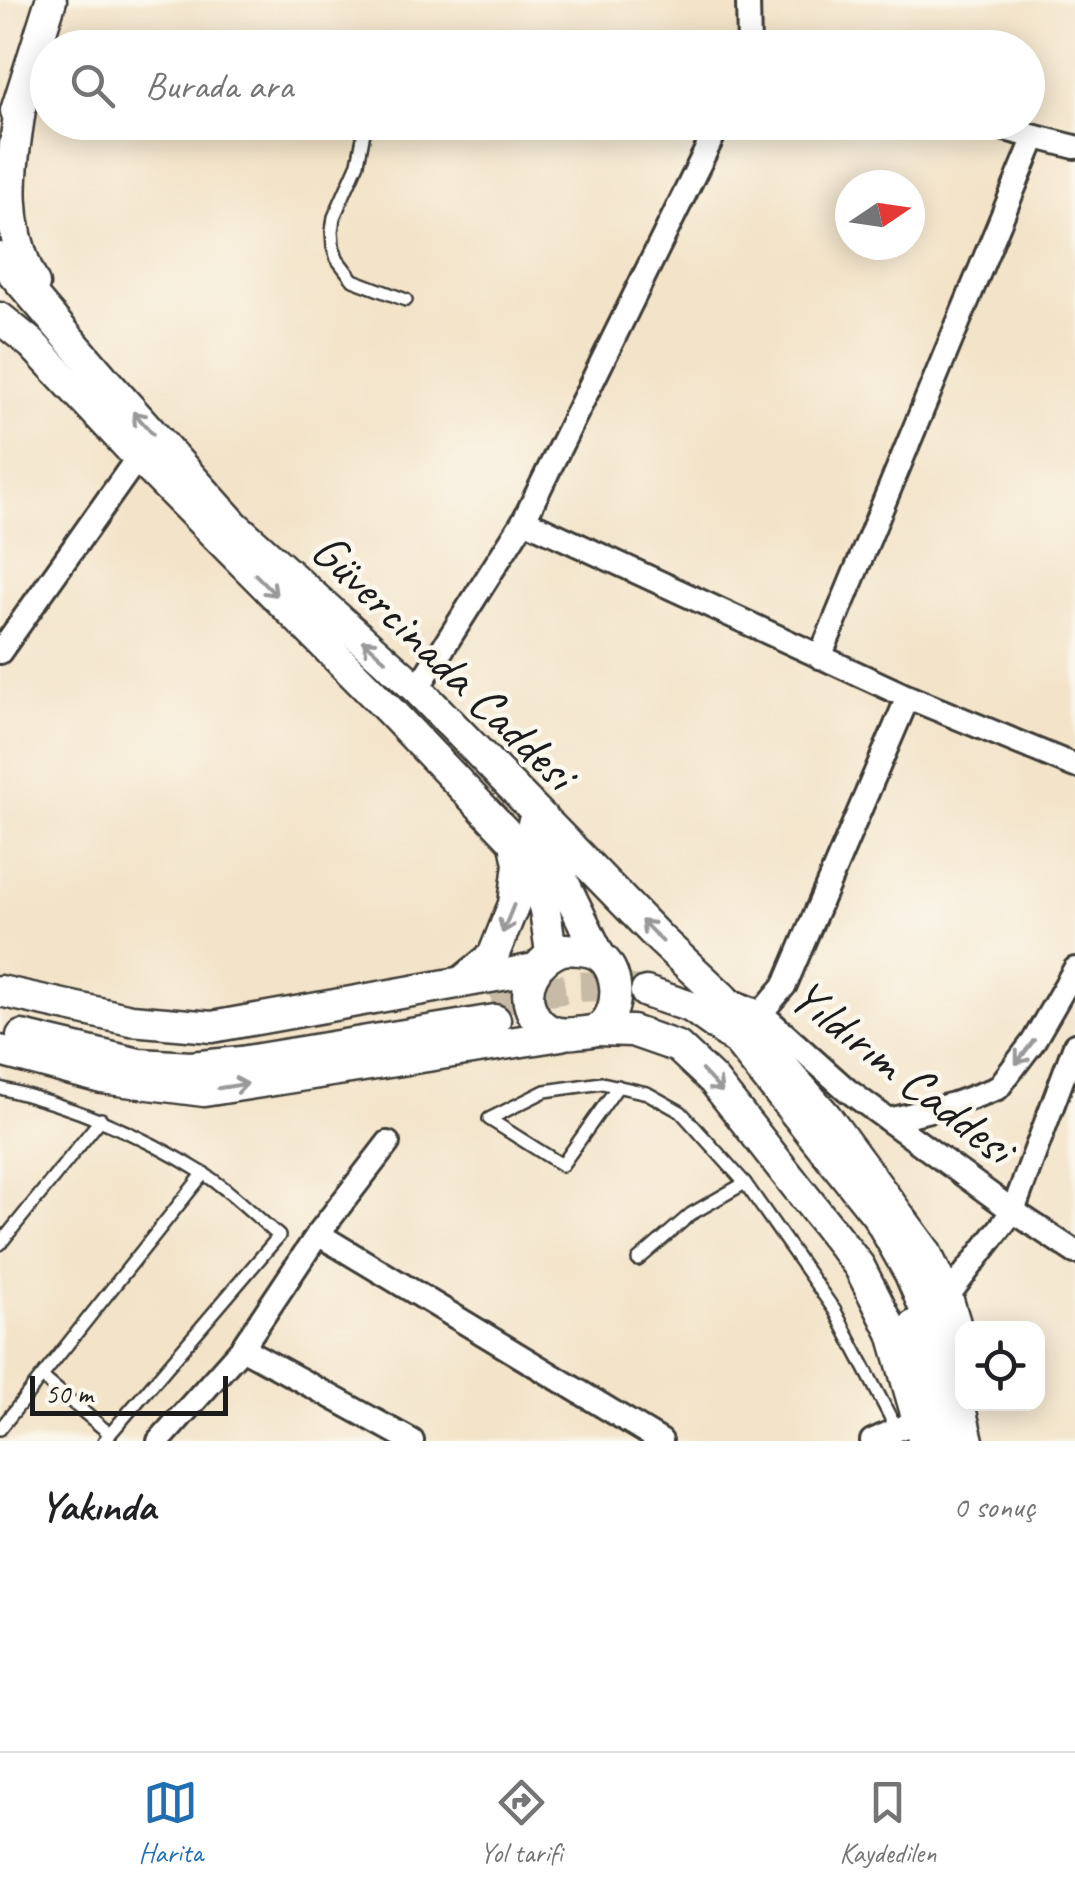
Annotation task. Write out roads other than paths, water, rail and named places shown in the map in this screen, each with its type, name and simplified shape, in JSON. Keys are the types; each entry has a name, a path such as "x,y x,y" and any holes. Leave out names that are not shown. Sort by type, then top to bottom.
{"main road":[{"path":"42,30 51,0"},
{"path":"0,147 30,70"},
{"path":"0,279 0,258 11,216 12,168 22,96"},
{"path":"11,216 28,272 51,317"},
{"path":"0,258 51,317"},
{"name":"Güvercinada Caddesi","path":"51,317 234,525 417,689 660,939 723,998 824,1115 884,1194 925,1252 948,1297 955,1322"},
{"name":"Güvercinada Caddesi","path":"0,318 32,344 514,841 535,876 545,910 543,961"},
{"path":"506,782 544,842 606,964 616,998 611,1016 596,1030"},
{"path":"462,982 493,956 514,904 519,864 514,841"},
{"path":"0,991 131,1020 212,1027 462,982 543,961 565,949 583,950 606,964 659,974 723,998"},
{"path":"543,961 528,984 530,1007 547,1030 561,1035"},
{"path":"946,1441 916,1328 881,1256 741,1071 702,1036 644,1001 691,1007 736,1039 877,1215 910,1274 950,1367 968,1441"},
{"path":"0,1004 154,1045 198,1048 493,1010 241,1062 191,1068 139,1064 0,1031"},
{"path":"0,1051 102,1078 204,1091 596,1030 632,1031 678,1047 714,1080 860,1266 894,1333 913,1430"},
{"path":"982,1411 990,1441"}],"street":[{"path":"748,0 749,30"},
{"path":"417,689 524,520 711,140"},
{"path":"820,657 1034,140"},
{"path":"1045,140 1075,147"},
{"path":"0,652 138,457"},
{"path":"524,520 908,697 1075,766"},
{"path":"761,1012 785,986 908,697"},
{"path":"888,1120 954,1104 998,1088 1074,980"},
{"name":"Yıldırım Caddesi","path":"723,998 761,1012 847,1090 1012,1211 1075,1252"},
{"path":"948,1297 1012,1211 1075,1045"},
{"path":"159,1441 242,1348 318,1234 388,1143"},
{"path":"318,1234 661,1441"},
{"path":"242,1348 412,1441"},
{"path":"872,1441 913,1430"}],"lane":[{"path":"362,140 358,163 334,217 333,246 354,280 406,300"},
{"path":"618,1086 562,1165 489,1119 545,1091 602,1082 618,1086 646,1094 681,1112 745,1184 913,1430"},
{"path":"0,1088 119,1126 204,1174 279,1236 107,1437 42,1377"},
{"path":"0,1244 101,1120"},
{"path":"0,1429 204,1174"},
{"path":"638,1260 692,1214 745,1184"}],"tunnel":[{"path":"491,1000 575,987 605,986 646,992"}]}
